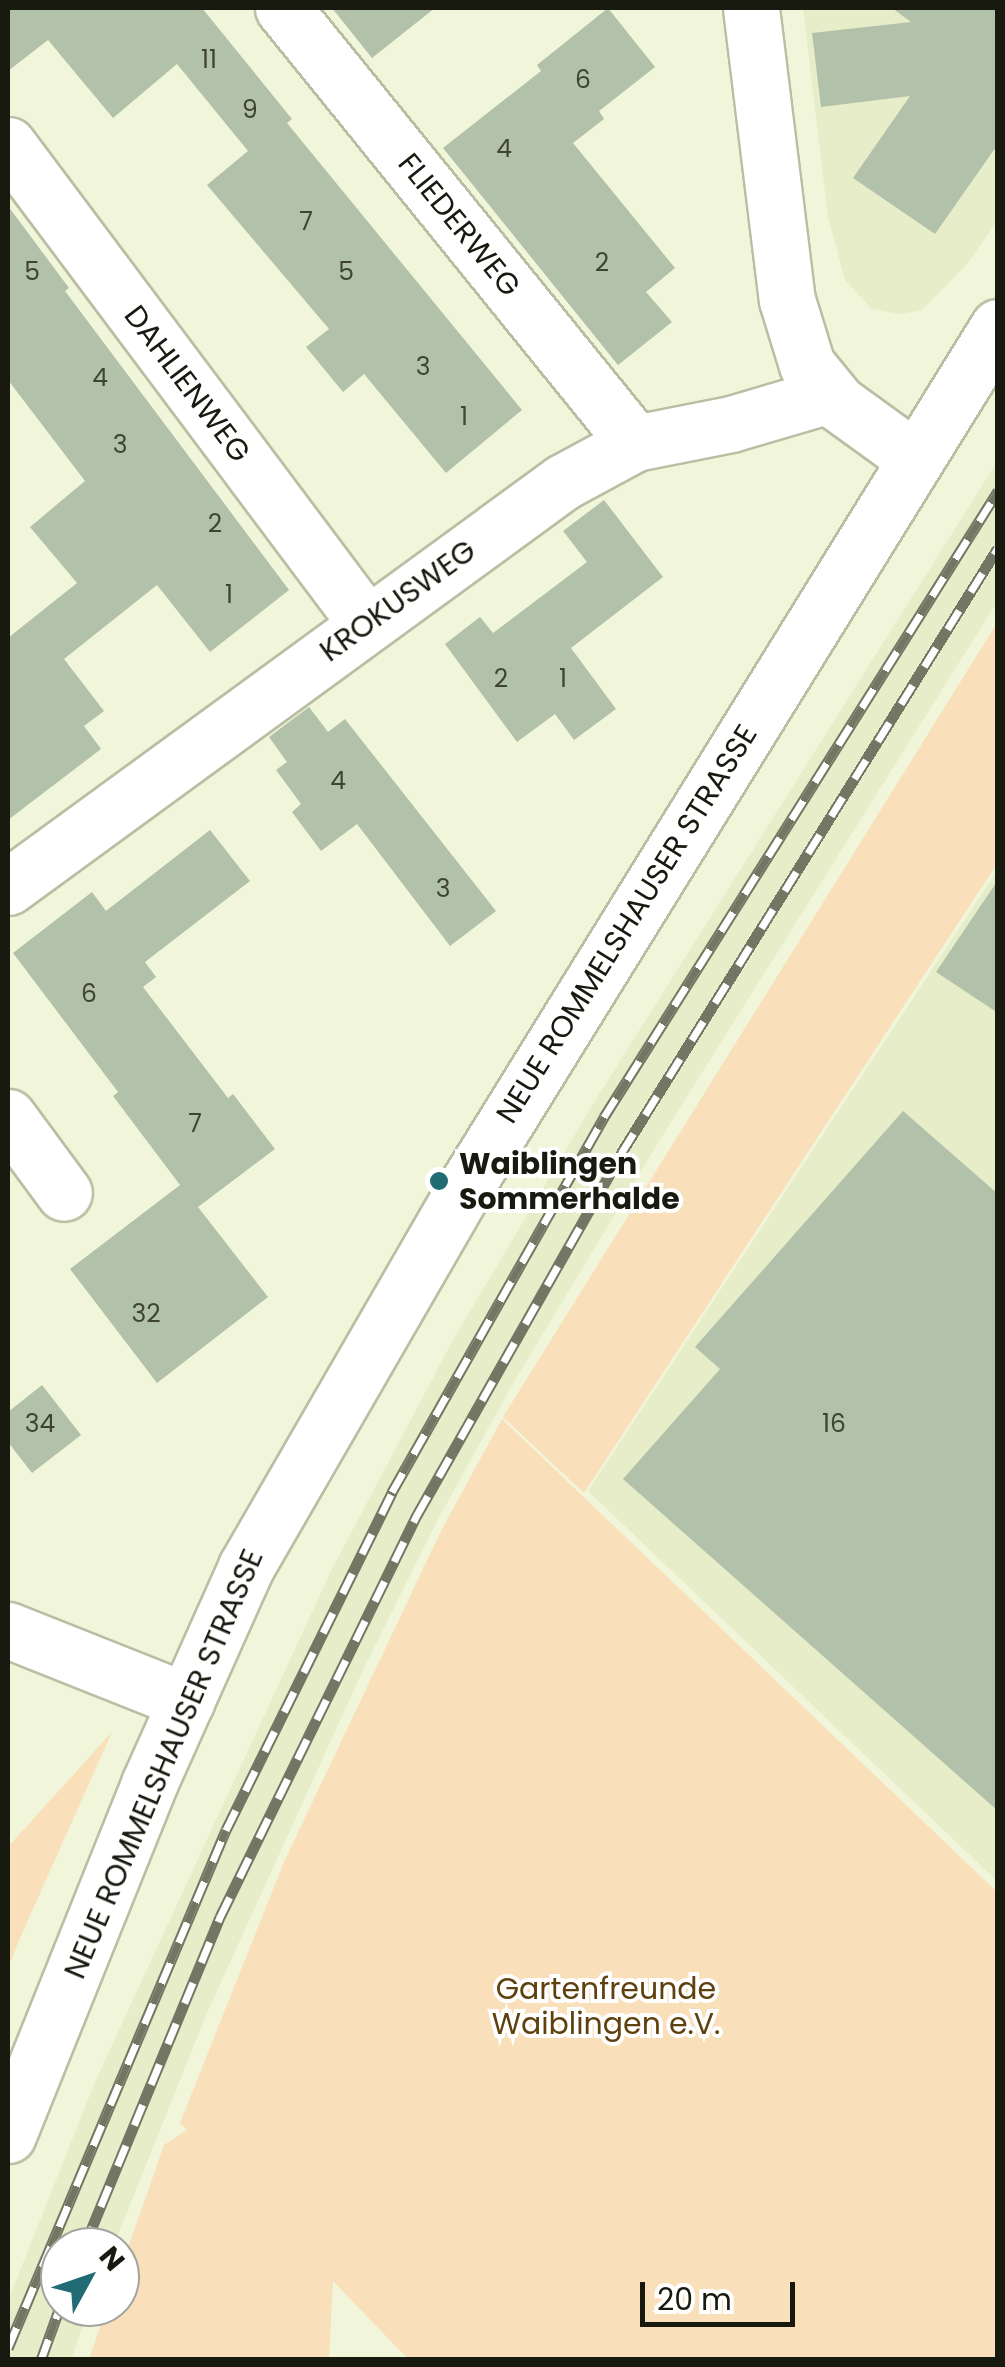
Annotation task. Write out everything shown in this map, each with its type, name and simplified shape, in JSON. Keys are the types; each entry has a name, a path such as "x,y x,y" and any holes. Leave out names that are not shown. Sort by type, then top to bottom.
{"street":[{"name":"FLIEDERWEG","path":"283,8 636,443"},
{"path":"750,8 787,300 807,365 829,395 914,458"},
{"name":"DAHLIENWEG","path":"8,145 366,623"},
{"name":"NEUE ROMMELSHAUSER STRASSE","path":"8,2135 186,1701 246,1567 460,1196 998,327"},
{"name":"KROKUSWEG","path":"8,887 563,482 636,443 731,424 829,395"},
{"path":"8,1117 64,1193"},
{"path":"8,1630 186,1701"}],"shaded area":[{"path":"803,8 997,8 997,221 968,263 922,310 900,314 872,309 845,280 828,217"},
{"path":"997,462 997,602 661,1138 511,1387 437,1521 363,1670 207,2013 121,2227 40,2227 40,2327 83,2327 71,2359 8,2359 8,2301 95,2082 332,1569 454,1338 598,1096"},
{"path":"997,871 997,1881 588,1491"}],"green space":[{"path":"997,623 997,864 584,1493 503,1417"},
{"name":"Gartenfreunde Waiblingen e.V.","path":"502,1419 997,1892 997,2359 408,2359 333,2281 329,2359 89,2359 100,2327 140,2327 140,2227 135,2227 164,2145 187,2130 180,2123 284,1862 442,1529"},
{"path":"112,1732 20,1938 8,1968 8,1847"}],"building":[{"path":"8,8 202,8 292,119 287,123 522,410 446,473 364,374 343,392 306,347 329,329 207,185 248,151 177,64 113,118 48,40 8,71"},
{"path":"332,8 435,8 372,58"},
{"path":"608,8 655,67 599,111 604,119 573,143 675,268 646,292 672,322 618,365 443,148 541,71 537,65"},
{"path":"892,8 998,8 998,144 935,234 853,178 910,96 821,107 812,33 911,22"},
{"path":"8,206 69,288 65,291 289,590 210,652 157,585 64,659 104,711 84,726 101,749 8,820 8,638 77,583 30,527 85,481 8,380"},
{"path":"604,500 663,577 571,648 616,709 574,740 555,714 517,742 445,644 480,617 493,633 587,562 563,531"},
{"path":"309,707 328,732 345,719 496,911 450,946 357,824 321,851 292,812 301,804 276,770 287,762 269,737"},
{"path":"210,830 250,881 145,962 156,977 143,987 228,1098 233,1094 275,1149 198,1207 268,1297 157,1383 70,1269 180,1185 113,1096 118,1092 13,953 92,892 106,911"},
{"path":"998,880 998,1013 936,972"},
{"path":"903,1111 998,1194 998,1811 623,1479 720,1369 695,1347"},
{"path":"42,1385 81,1435 32,1473 8,1442 8,1412"}],"railway":[{"path":"8,2348 226,1830 392,1492 604,1117 998,491"},
{"path":"92,2227 220,1917 417,1515 622,1152 998,548"},
{"path":"41,2360 53,2327"}],"place":[{"name":"Waiblingen Sommerhalde","path":"439,1181"}]}
